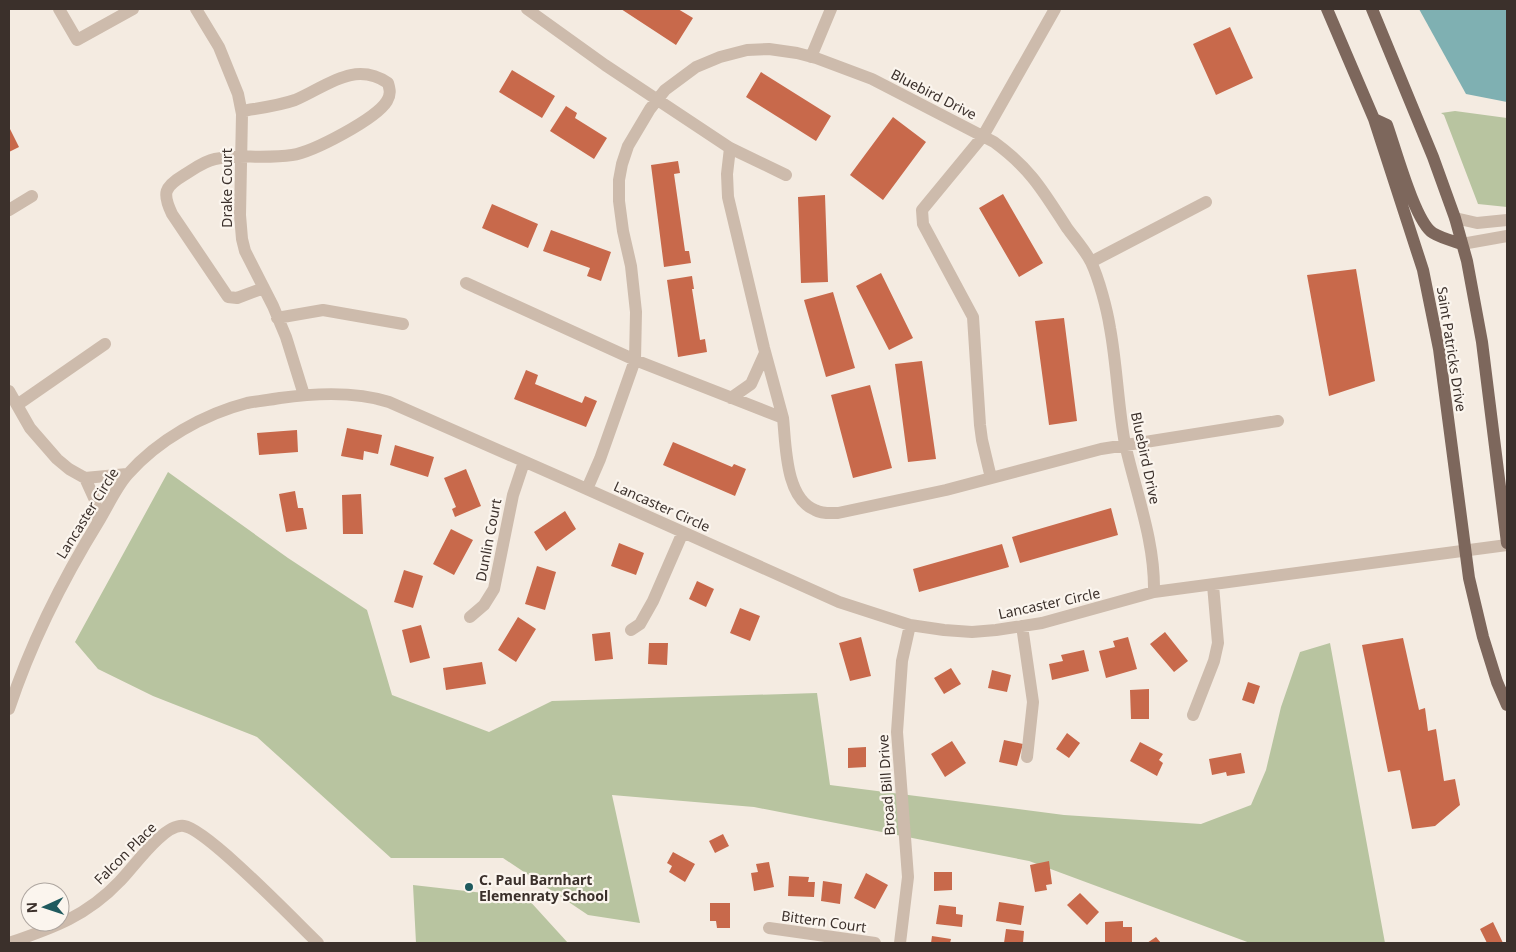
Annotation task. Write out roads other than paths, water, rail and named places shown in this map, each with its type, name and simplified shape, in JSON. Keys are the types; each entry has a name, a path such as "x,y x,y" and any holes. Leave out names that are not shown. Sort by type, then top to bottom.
{"main road":[{"name":"Saint Patricks Drive","path":"1327,9 1374,119 1423,270 1438,349 1471,585 1481,630 1507,705"},
{"name":"Saint Patricks Drive","path":"1372,9 1427,140 1455,218 1462,244 1482,342 1507,544"},
{"path":"1374,119 1387,125 1417,211 1425,226 1433,233 1462,244"}],"street":[{"path":"59,9 77,40 133,9"},
{"name":"Drake Court","path":"196,9 219,47 230,70 242,111 240,215 245,251 286,337 304,395"},
{"path":"527,9 657,100 730,148 786,175"},
{"path":"811,57 831,9"},
{"path":"991,478 980,425 973,317 923,224 922,210 983,136 1055,9"},
{"name":"Bluebird Drive","path":"587,489 600,459 635,360 636,312 631,266 620,211 619,180 628,146 657,100 666,90 696,66 747,50 769,49 797,53 872,79 983,136 1011,154 1029,172 1047,196 1091,262 1110,328 1126,445 1147,530 1154,577 1154,592"},
{"path":"242,111 284,103 350,74 362,74 381,78 388,83 390,91 388,99 374,115 332,139 293,155 214,159 200,165 171,183 167,189 165,196 172,214 228,297 236,298 264,288"},
{"path":"730,148 727,174 728,197 765,353 783,418 790,477 802,501 815,511 838,514 946,490 1098,450 1278,421"},
{"path":"9,210 32,196"},
{"path":"1091,262 1206,202"},
{"path":"1455,218 1477,223 1507,220"},
{"path":"1462,244 1507,236"},
{"path":"466,283 635,360 783,418"},
{"path":"277,318 322,310 403,324"},
{"path":"17,405 105,344"},
{"path":"731,398 750,384 765,353"},
{"path":"9,391 30,428 57,459 85,478 95,500 98,521"},
{"name":"Lancaster Circle","path":"9,709 35,641 64,580 127,474 154,450 183,430 220,412 248,403 304,395 355,395 378,399 587,489 839,602 910,625 944,630 972,632 996,630 1022,626 1154,592 1507,544"},
{"name":"Dunlin Court","path":"470,617 484,605 494,590 513,495 524,462"},
{"path":"85,478 127,474"},
{"path":"631,630 640,624 653,601 683,532"},
{"path":"1193,715 1214,661 1218,643 1213,585"},
{"name":"Broad Bill Drive","path":"900,943 908,877 897,724 902,661 910,625"},
{"path":"1022,626 1033,702 1027,757"},
{"name":"Falcon Place","path":"9,943 71,920 94,905 119,883 161,836 175,826 183,826 192,828 227,856 318,943"},
{"name":"Bittern Court","path":"769,928 875,943"}],"water":[{"path":"1419,9 1507,9 1507,102 1466,94"}],"place":[{"name":"C. Paul Barnhart Elemenraty School","path":"469,887"}]}
